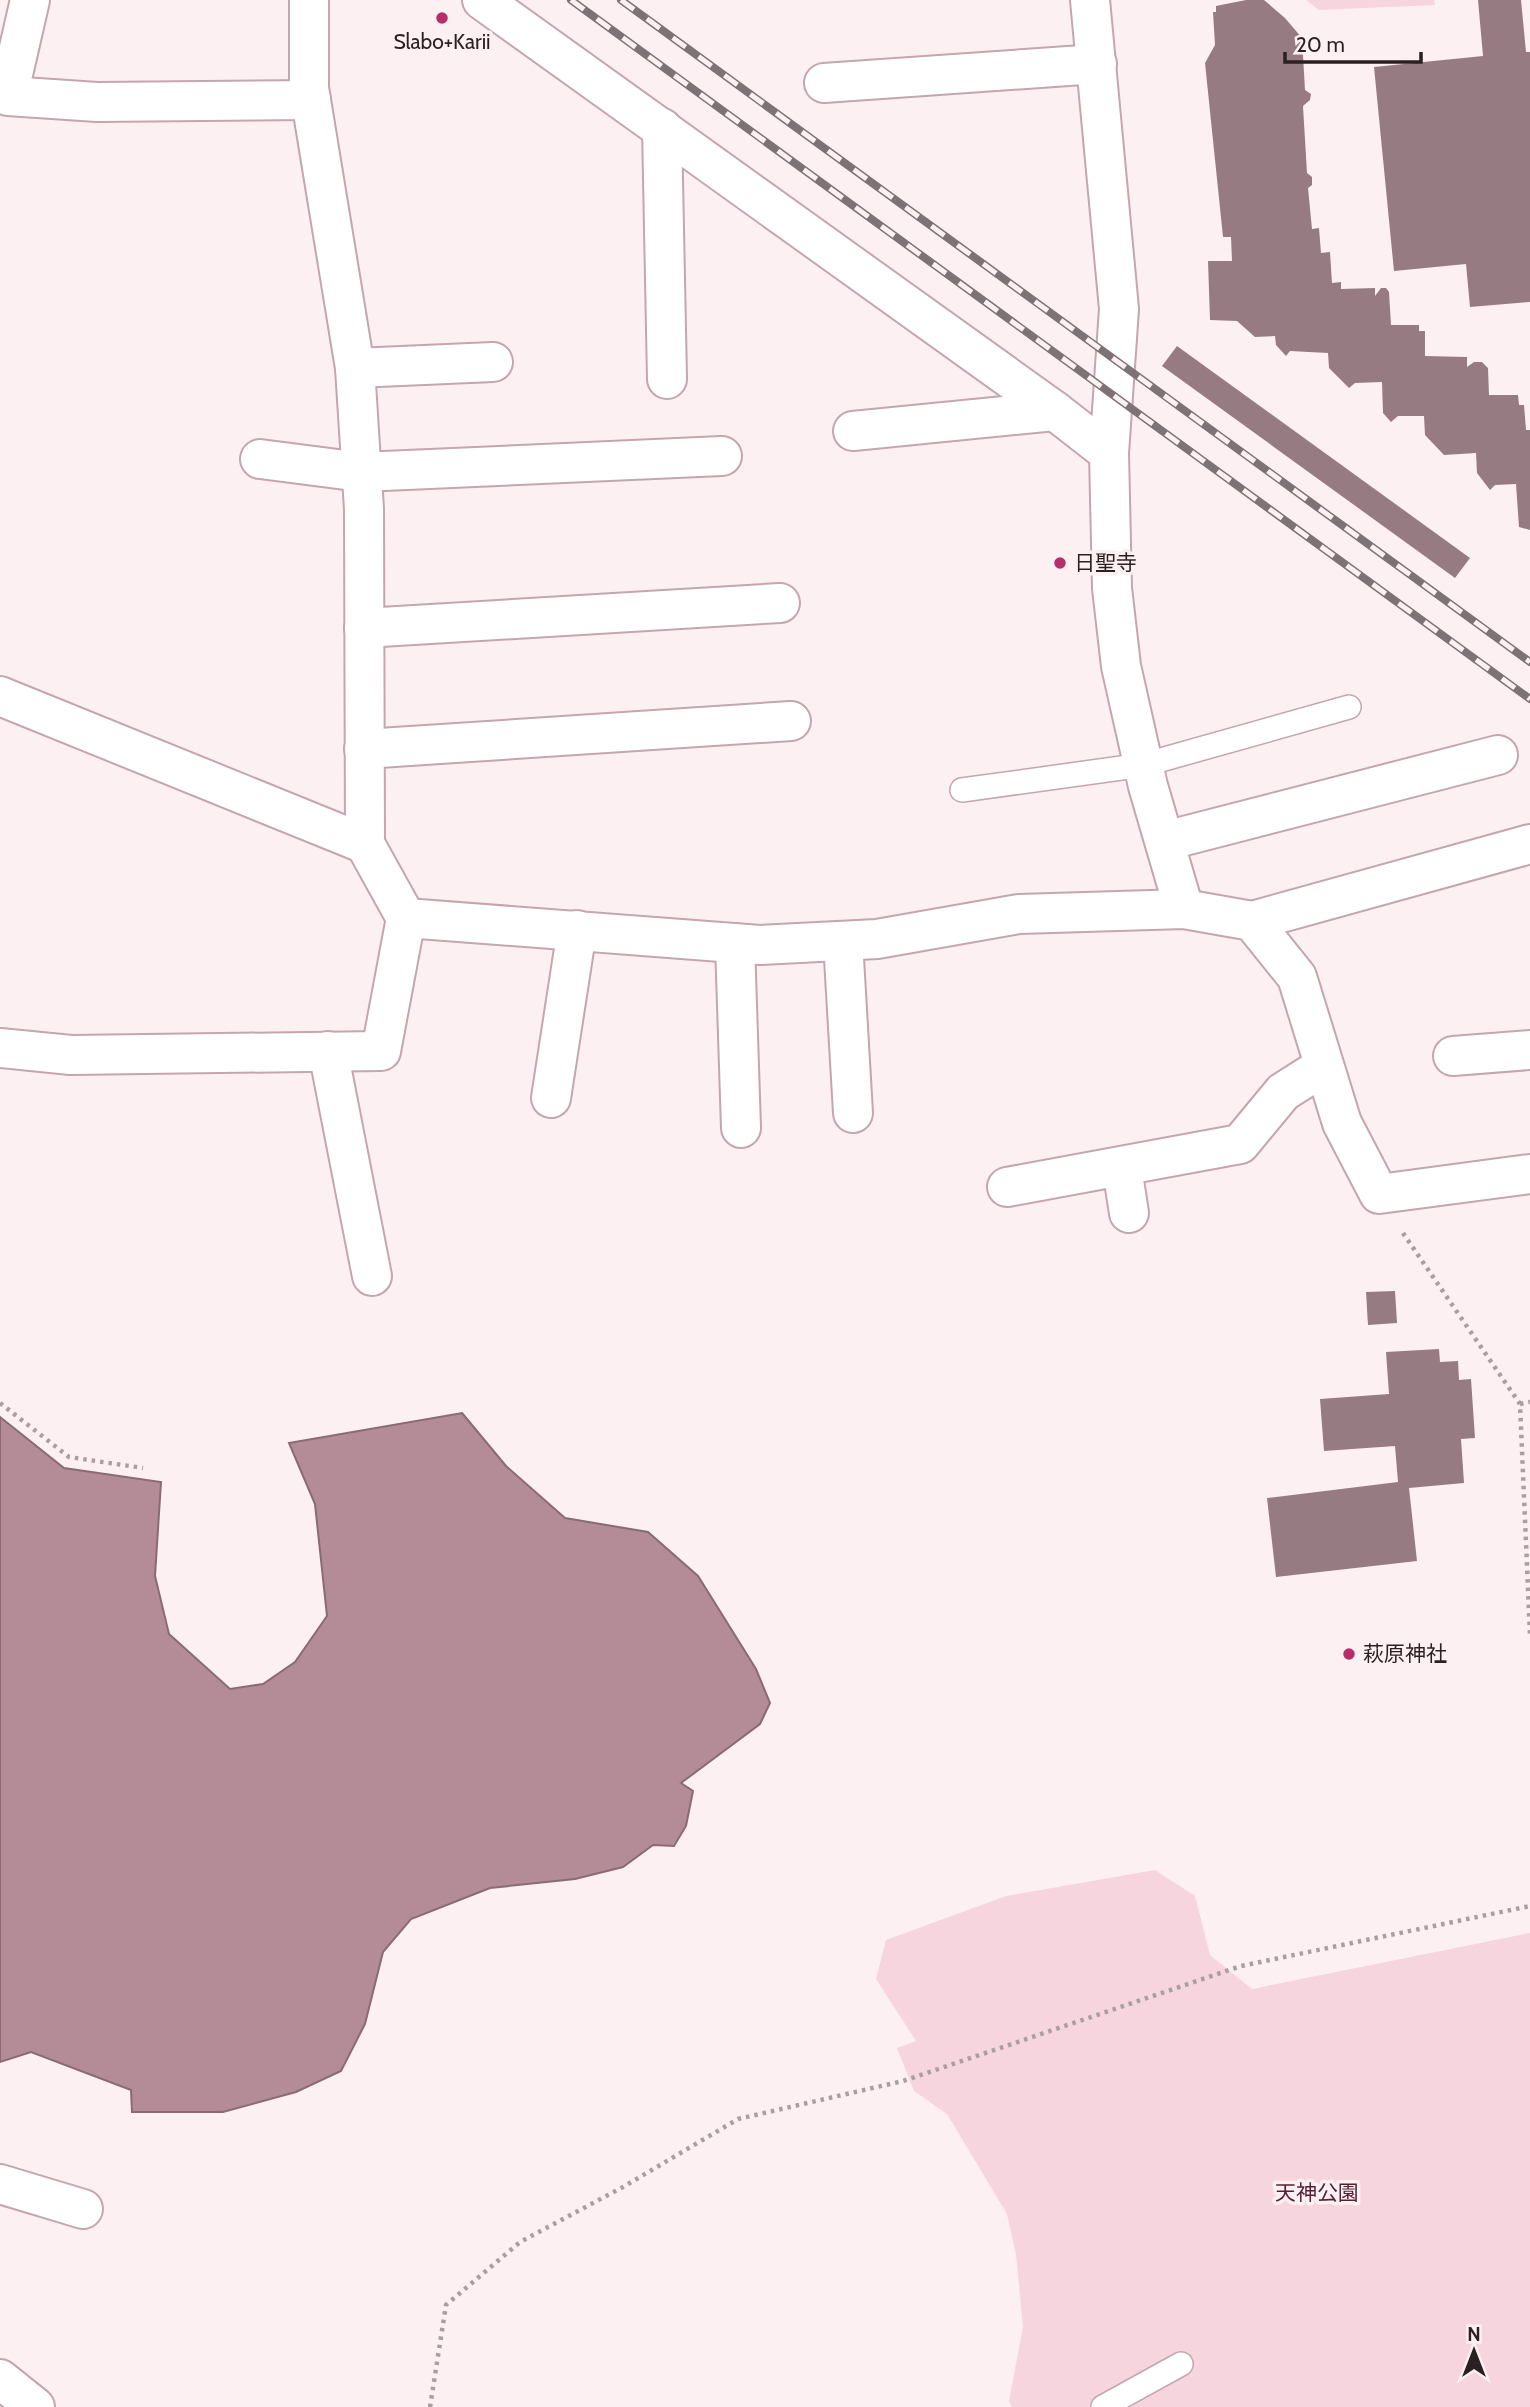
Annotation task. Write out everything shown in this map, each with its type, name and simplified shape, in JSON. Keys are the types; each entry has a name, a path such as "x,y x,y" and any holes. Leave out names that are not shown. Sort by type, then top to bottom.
{"street":[{"path":"30,0 4,96 97,102 311,100"},
{"path":"0,1048 71,1055 381,1051 406,918 365,844 361,472 355,368 311,100 309,0"},
{"path":"482,0 1055,411 1108,453"},
{"path":"1090,0 1119,309 1108,453 1112,588 1121,666 1143,765 1185,909"},
{"path":"824,83 1097,64"},
{"path":"662,128 667,379"},
{"path":"355,368 493,362"},
{"path":"853,431 1055,411"},
{"path":"260,459 361,472 722,456"},
{"path":"364,628 780,603"},
{"path":"0,696 365,844"},
{"path":"364,749 791,721"},
{"path":"1165,841 1498,755"},
{"path":"406,918 761,945 877,939 1019,914 1185,909 1252,921 1530,844"},
{"path":"1252,921 1297,977 1342,1123 1379,1194 1530,1174"},
{"path":"551,1098 577,930"},
{"path":"843,941 853,1113"},
{"path":"735,943 741,1128"},
{"path":"328,1051 372,1276"},
{"path":"1454,1056 1530,1051"},
{"path":"1007,1187 1122,1168 1240,1144 1283,1092 1324,1066"},
{"path":"1122,1168 1129,1213"},
{"path":"0,2183 83,2209"},
{"path":"0,2379 35,2407"}],"lane":[{"path":"962,790 1143,765 1349,707"},
{"path":"1102,2407 1181,2364"}],"path":[{"path":"1379,1194 1520,1404 1530,1635"},
{"path":"1520,1404 1530,1402"},
{"path":"0,1403 69,1457 143,1468"},
{"path":"429,2407 446,2305 520,2242 623,2187 738,2119 903,2081 1241,1966 1530,1906"}],"green space":[{"path":"1306,0 1434,0 1435,5 1319,10"},
{"name":"天神公園","path":"1155,1870 1195,1896 1210,1955 1252,1989 1530,1933 1530,2407 1012,2407 1009,2401 1023,2327 1016,2255 1007,2214 947,2114 914,2091 897,2048 916,2041 876,1979 886,1940 1006,1896"}],"shaded area":[{"path":"462,1413 506,1466 565,1518 648,1532 698,1576 756,1669 770,1703 760,1724 681,1783 693,1791 686,1826 674,1846 653,1845 623,1867 575,1879 490,1888 411,1919 383,1952 365,2024 341,2071 296,2092 223,2112 132,2112 131,2090 31,2052 0,2062 0,1417 64,1468 161,1482 155,1576 169,1634 230,1689 263,1684 295,1662 327,1616 315,1504 289,1443"}],"building":[{"path":"1246,0 1264,0 1285,18 1302,38 1305,90 1311,94 1310,100 1303,106 1307,173 1312,177 1312,185 1308,188 1312,229 1319,228 1321,253 1330,252 1332,283 1341,282 1341,289 1375,288 1375,296 1381,288 1386,288 1389,292 1391,325 1419,325 1419,331 1425,331 1425,356 1467,357 1467,367 1474,362 1482,362 1488,368 1489,395 1518,395 1519,405 1524,405 1526,430 1530,430 1530,530 1519,527 1516,484 1495,485 1490,490 1477,473 1476,453 1444,455 1425,435 1424,416 1398,416 1391,422 1383,413 1382,382 1355,383 1349,388 1329,368 1328,353 1290,351 1286,356 1276,345 1275,336 1255,337 1237,321 1210,320 1208,261 1232,261 1231,237 1223,237 1205,63 1215,45 1213,12 1216,12 1216,6"},
{"path":"1478,0 1521,0 1526,52 1530,52 1530,302 1470,307 1466,264 1394,271 1374,67 1483,56"},
{"path":"1177,346 1470,558 1455,578 1162,366"},
{"path":"1395,1291 1397,1323 1368,1325 1366,1292"},
{"path":"1439,1349 1440,1362 1458,1361 1459,1380 1471,1379 1475,1438 1461,1439 1464,1483 1409,1488 1417,1561 1276,1577 1267,1498 1398,1482 1395,1446 1324,1451 1320,1399 1389,1394 1386,1352"}],"railway":[{"path":"571,0 1530,699"},
{"path":"621,0 1530,662"}],"place":[{"name":"Slabo+Karii","path":"442,18"},
{"name":"日聖寺","path":"1060,563"},
{"name":"萩原神社","path":"1349,1654"}]}
